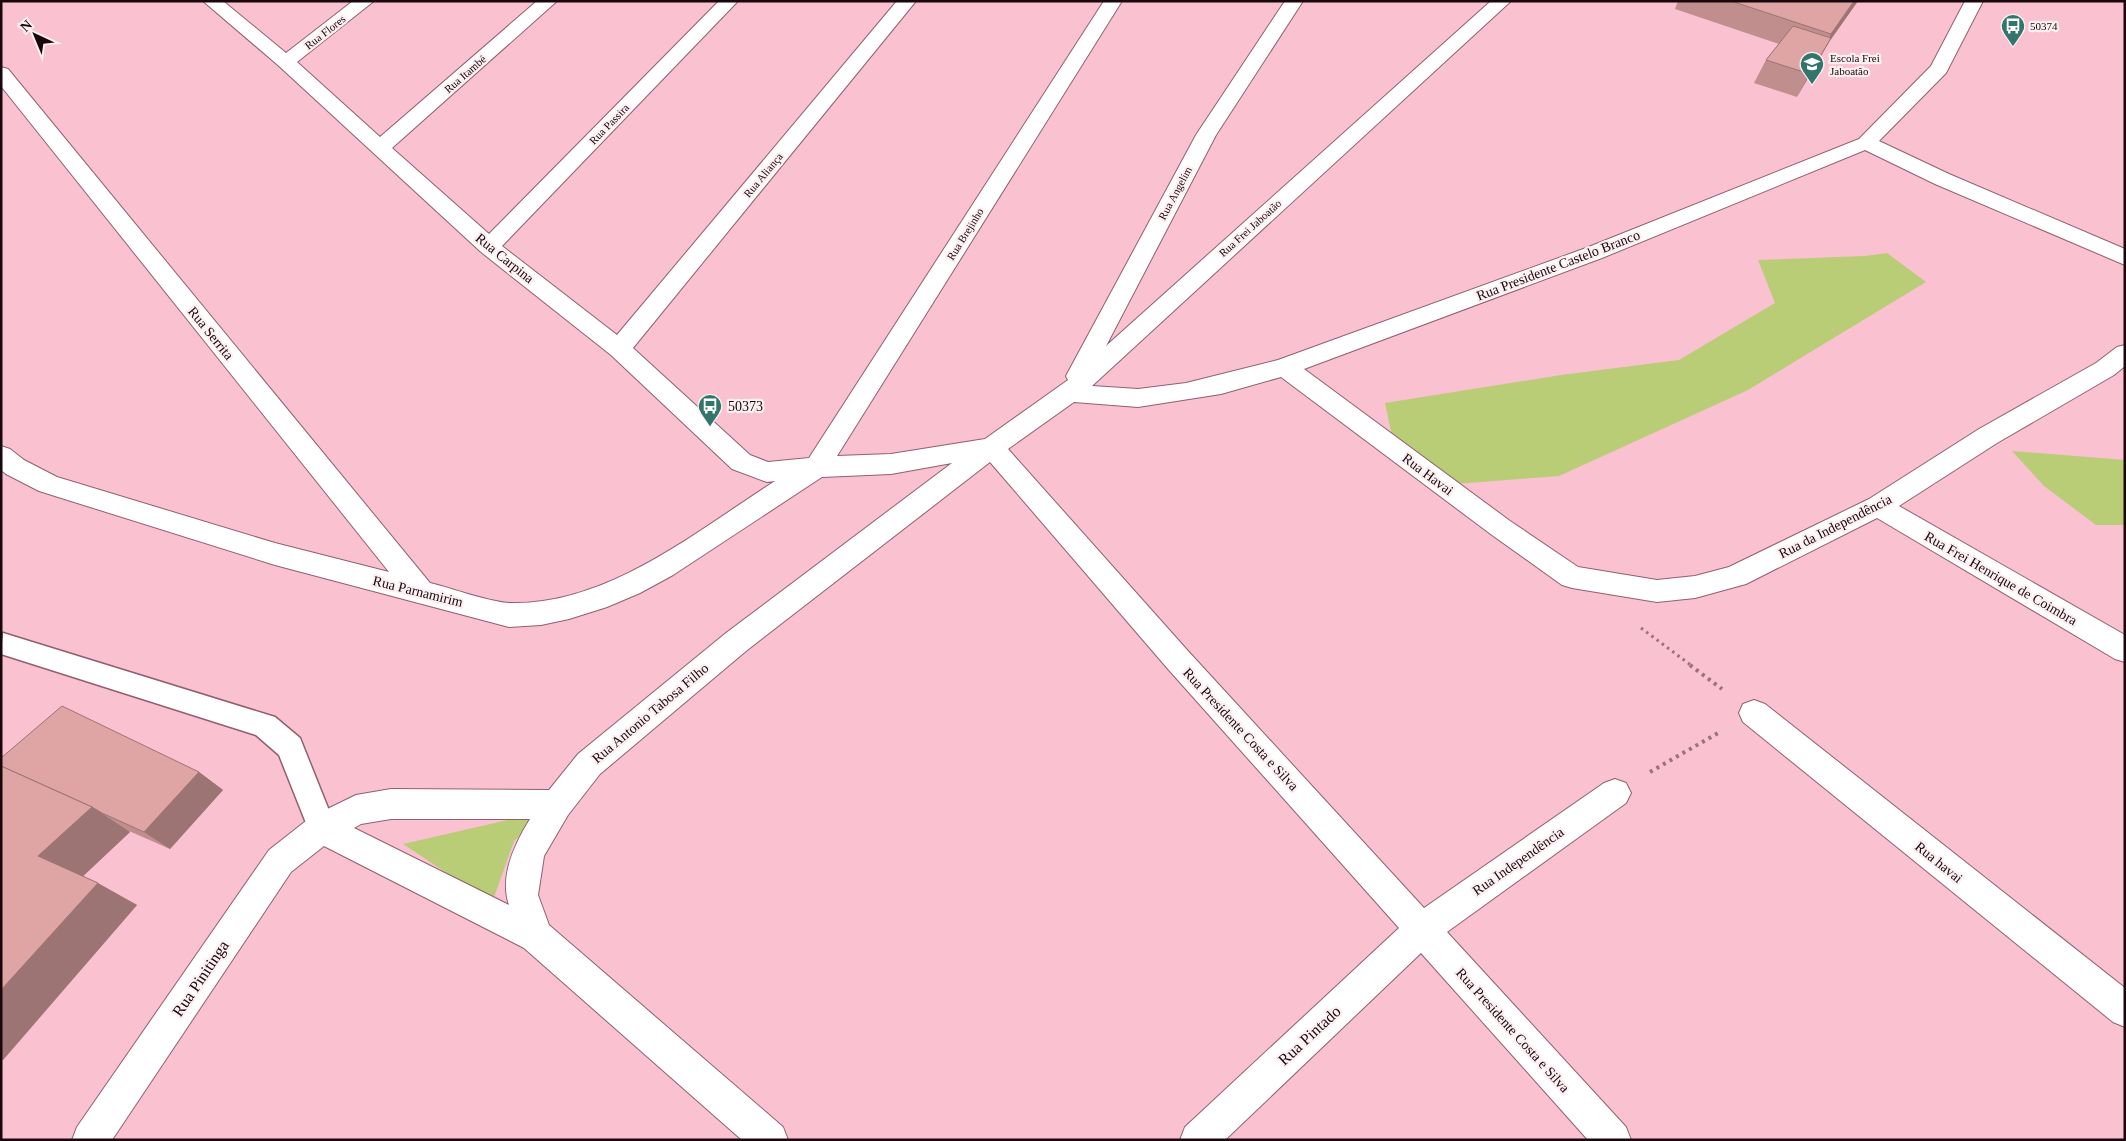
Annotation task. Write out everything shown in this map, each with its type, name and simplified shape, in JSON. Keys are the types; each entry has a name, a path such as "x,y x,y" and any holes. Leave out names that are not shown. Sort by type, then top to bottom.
{"street":[{"name":"Rua Carpina","path":"212,1 286,62 489,247 619,349 741,462 767,472 816,467"},
{"name":"Rua Flores","path":"286,62 365,1"},
{"name":"Rua Itambé","path":"381,147 548,1"},
{"name":"Rua Passira","path":"489,247 728,1"},
{"name":"Rua Aliança","path":"619,349 907,1"},
{"name":"Rua Brejinho","path":"816,467 1113,1"},
{"name":"Rua Angelim","path":"1069,393 1206,135 1294,1"},
{"name":"Rua Presidente Castelo Branco","path":"1069,393 1138,398 1221,385 1285,367 1594,253 1866,143 1939,69 1974,1"},
{"name":"Rua Frei Jaboatão","path":"992,447 1069,393 1498,3"},
{"name":"Rua Serrita","path":"1,73 421,592"},
{"path":"1866,143 1942,179 2125,258"},
{"name":"Rua da Independência","path":"1572,577 1657,590 1695,587 1736,576 1878,506 1988,436 2105,369 2125,353"},
{"name":"Rua Havai","path":"1285,367 1501,528 1572,577"},
{"path":"816,467 891,464 992,447"},
{"name":"Rua Antonio Tabosa Filho","path":"536,936 522,895 528,852 557,805 589,764 736,642 992,447"},
{"name":"Rua Presidente Costa e Silva","path":"992,447 1178,660 1289,780 1421,930 1613,1140"},
{"name":"Rua Parnamirim","path":"1,456 16,467 48,484 275,554 509,615 541,613 597,599 630,585 663,566 816,467"},
{"name":"Rua Frei Henrique de Coimbra","path":"1878,506 2125,650"},
{"name":"Rua havai","path":"1754,713 2125,1010"},
{"name":"Rua Independência","path":"1421,930 1614,792"},
{"name":"Rua Pinitinga","path":"90,1140 280,861 322,828 356,810 391,804 557,805"},
{"path":"322,828 536,936 770,1140"},
{"name":"Rua Pintado","path":"1198,1140 1421,930"}],"lane":[{"path":"4,644 264,726 290,747 322,828"}],"path":[{"path":"1614,792 1754,713 1636,624"}],"green space":[{"path":"1887,253 1926,282 1748,390 1559,476 1455,484 1392,436 1385,403 1561,375 1679,360 1775,303 1758,260 1865,256"},
{"path":"2012,451 2125,460 2125,525 2096,525 2044,486"},
{"path":"547,811 514,841 492,903 403,844"}],"building":[{"path":"1731,1 1854,1 1831,34"},
{"path":"1793,26 1831,38 1810,74 1766,60"},
{"path":"62,706 199,772 144,832 1,766 1,758"},
{"path":"1,766 92,807 38,856 98,883 1,990"}],"place":[{"name":"50374","path":"2013,47"},
{"name":"Escola Frei Jaboatão","path":"1812,85"},
{"name":"50373","path":"710,427"}]}
